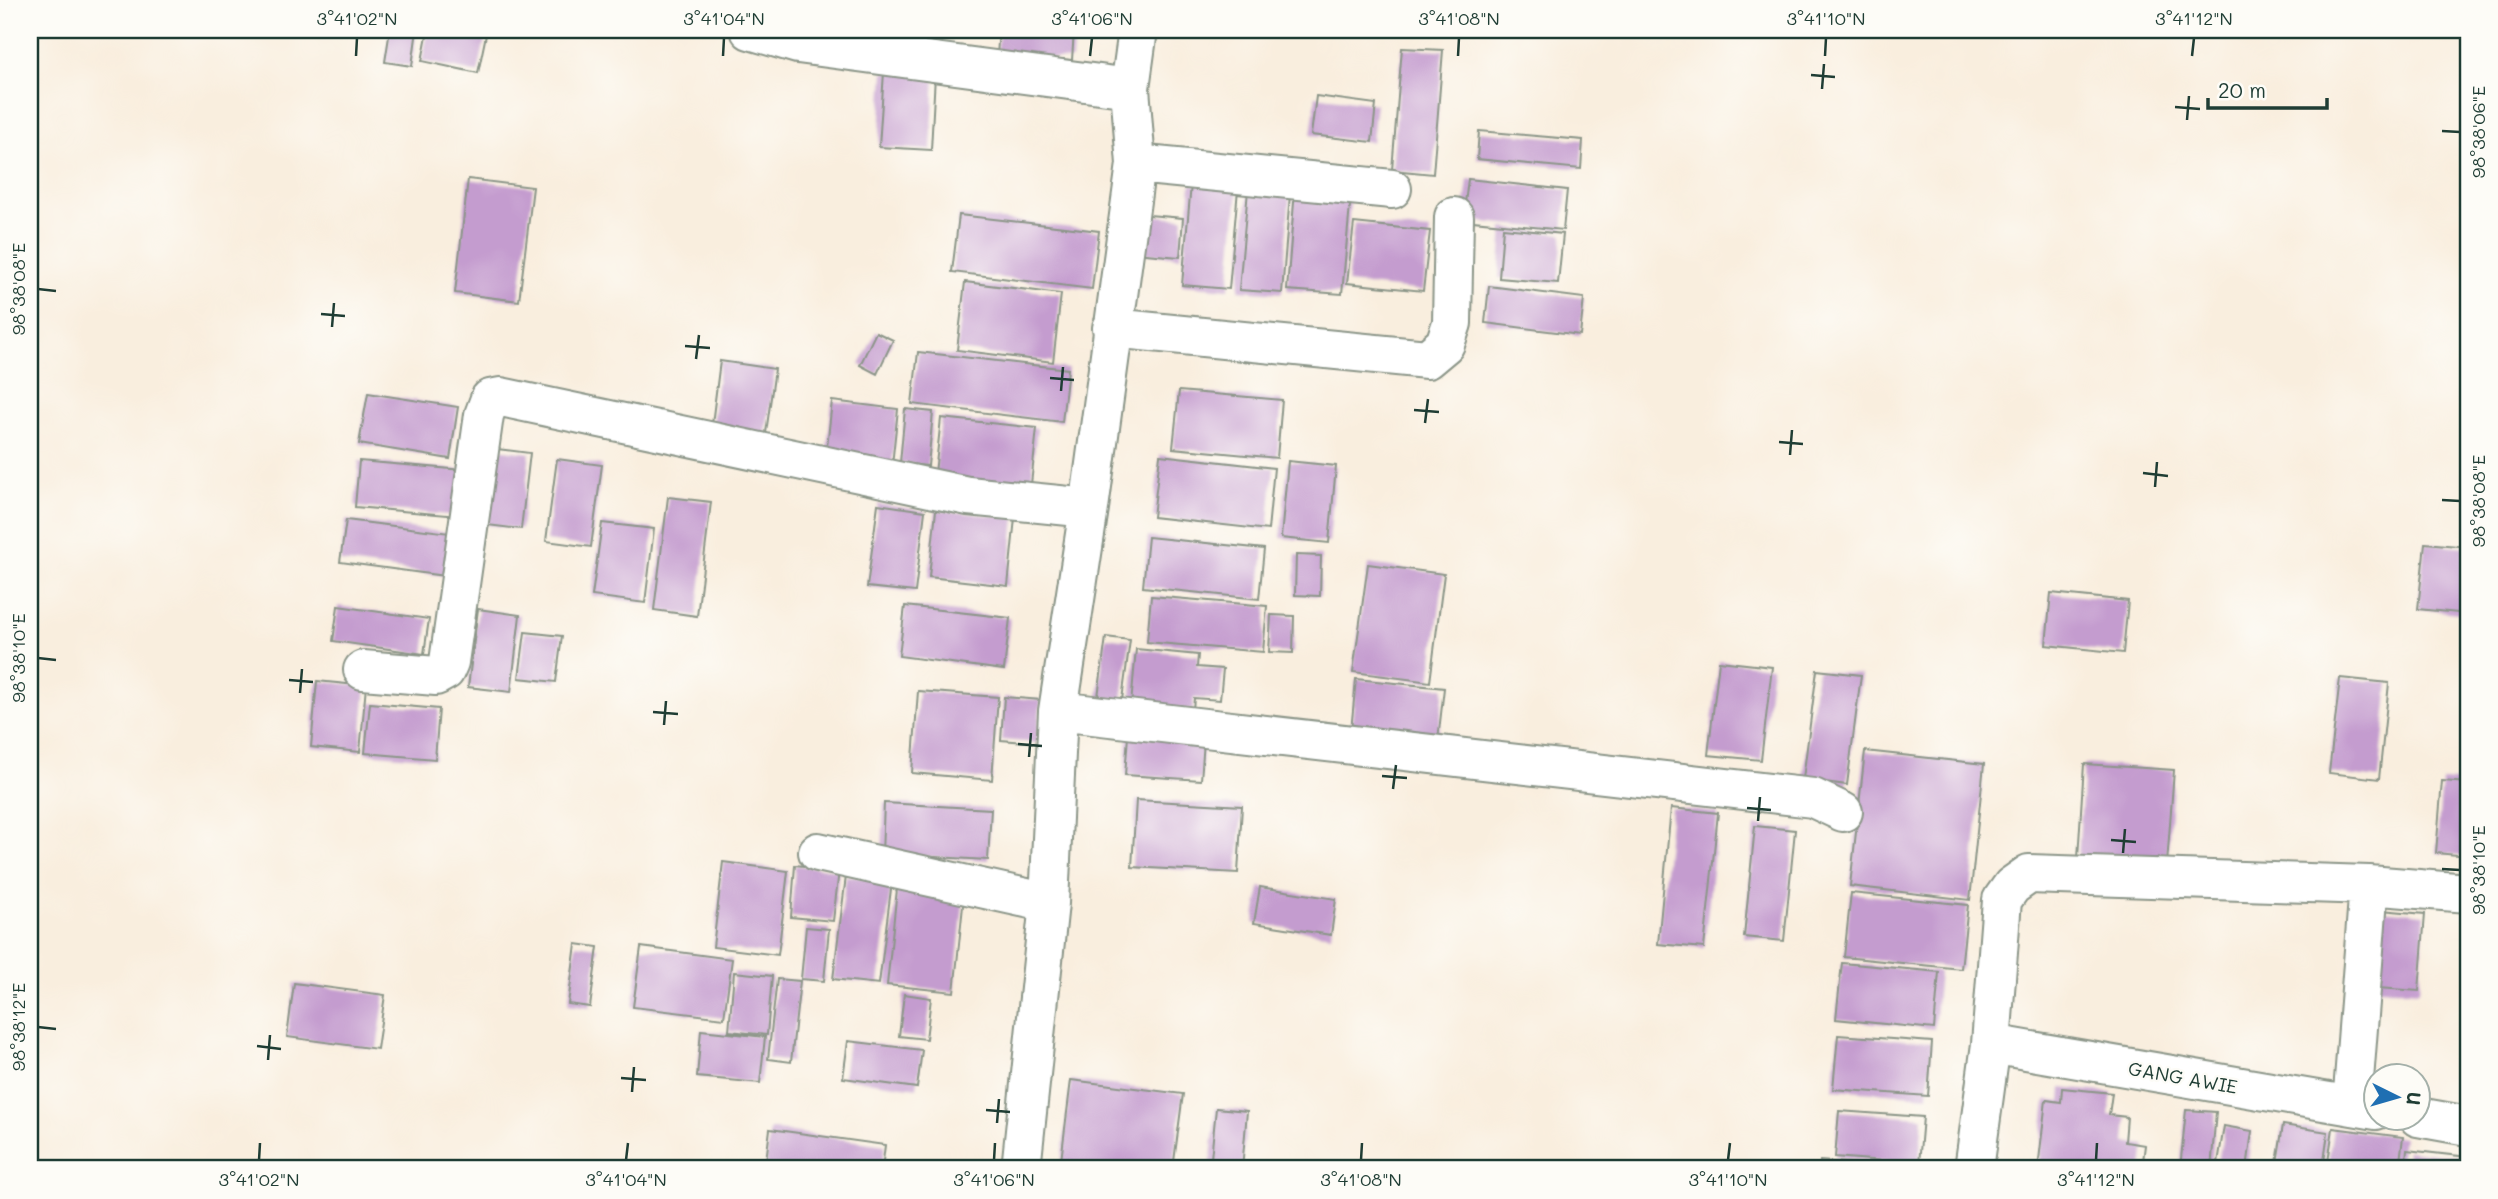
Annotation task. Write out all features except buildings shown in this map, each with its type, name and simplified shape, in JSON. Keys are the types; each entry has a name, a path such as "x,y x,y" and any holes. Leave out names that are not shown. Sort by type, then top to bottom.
{"street":[{"path":"750,30 798,44 1130,88"},
{"path":"1021,1169 1049,903 1058,711 1136,164 1130,88 1138,30"},
{"path":"1136,164 1392,189"},
{"path":"1112,328 1427,359 1445,344 1452,323 1454,217"},
{"path":"363,670 436,676 445,671 449,662 484,415 489,400 501,397 968,496 1089,508"},
{"path":"1058,711 1813,798 1843,811"},
{"path":"818,852 1049,903"},
{"path":"1975,1169 1991,1044 2001,900 2012,886 2029,874 2368,885 2468,893"},
{"path":"2365,1062 2368,885"},
{"name":"GANG AWIE","path":"1991,1044 2362,1108"},
{"path":"2432,1120 2468,1126"}]}
